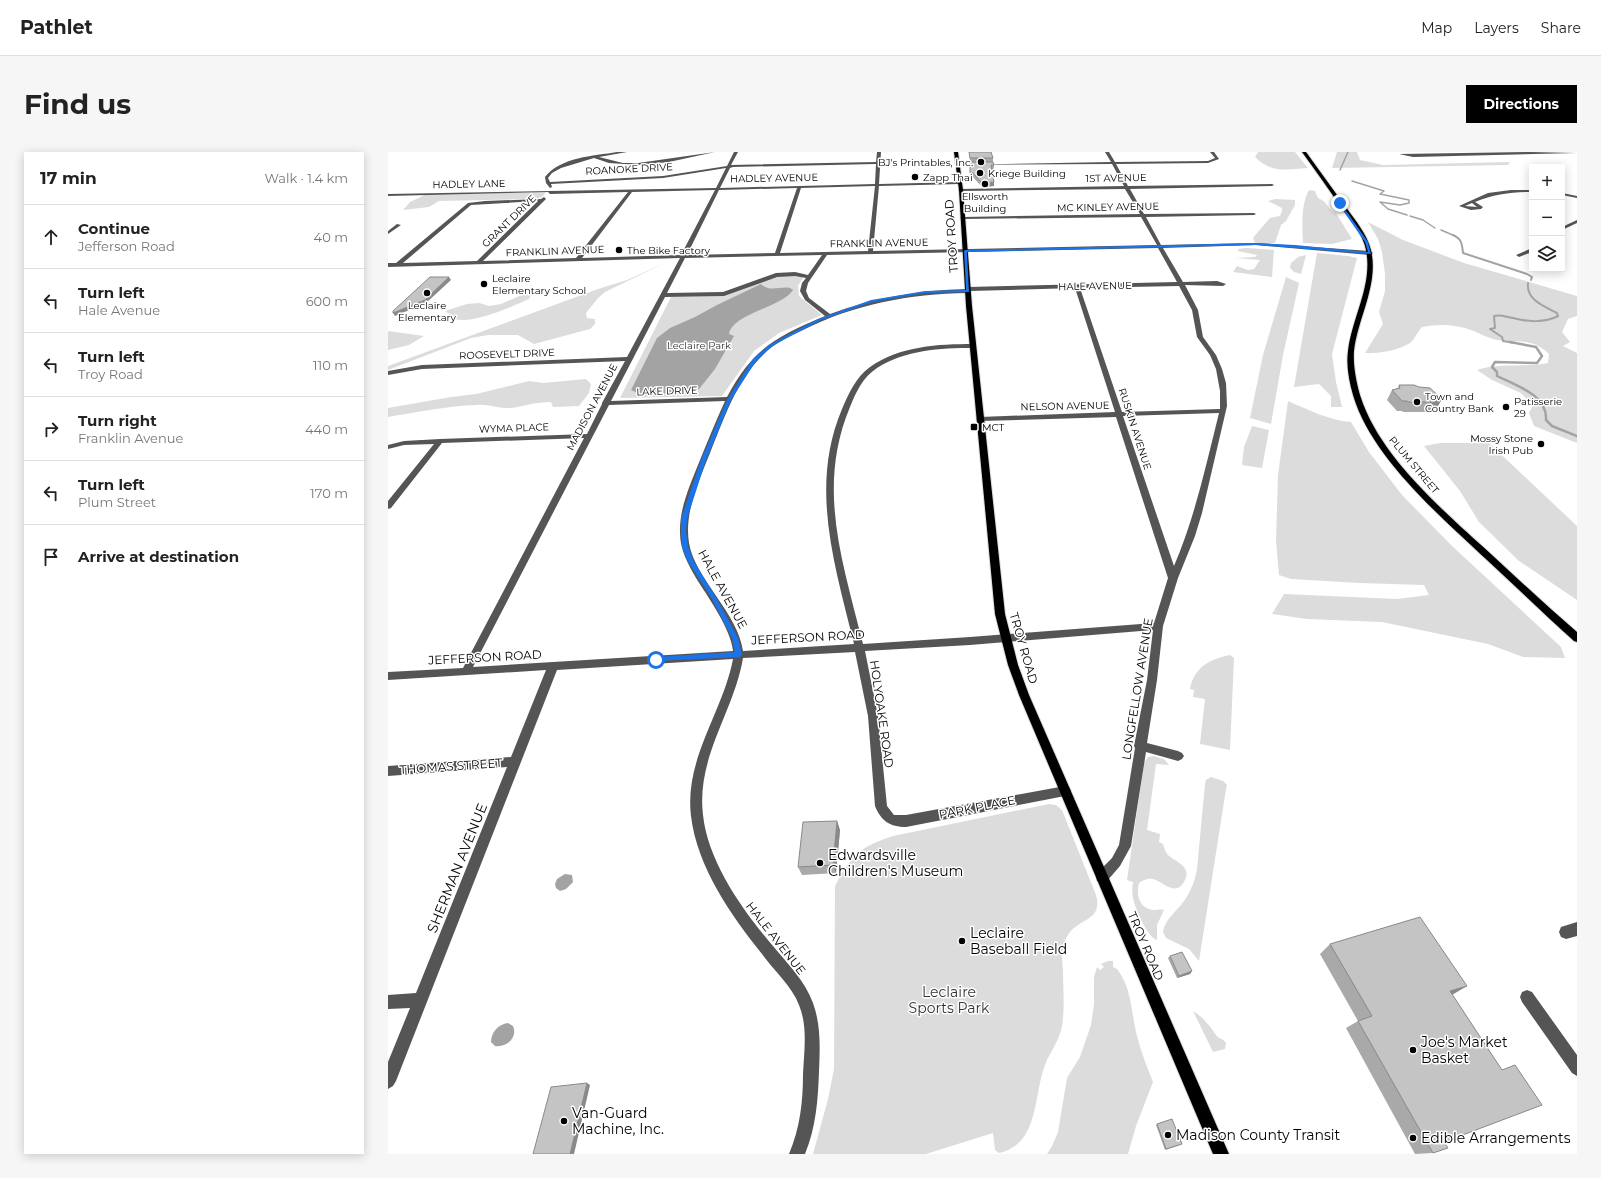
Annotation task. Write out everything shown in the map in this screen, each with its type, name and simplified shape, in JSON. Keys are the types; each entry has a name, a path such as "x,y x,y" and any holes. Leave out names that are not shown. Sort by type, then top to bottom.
{"main road":[{"name":"TROY ROAD","path":"956,152 980,418 1000,614 1005,638 1024,695 1221,1154"},
{"name":"PLUM STREET","path":"1304,152 1361,232 1370,253 1372,270 1354,335 1350,356 1352,384 1366,416 1393,459 1431,502 1577,638"}],"street":[{"path":"549,193 547,176 557,168 595,157 625,152"},
{"path":"595,157 613,163 643,163 713,152"},
{"name":"MADISON AVENUE","path":"466,671 736,152"},
{"path":"870,253 879,152"},
{"name":"LONGFELLOW AVENUE","path":"1102,877 1116,862 1125,846 1140,746 1152,680 1158,626 1173,578 1191,536 1198,513 1223,412 1225,397 1220,374 1212,354 1200,337 1197,315 1182,284 1107,152"},
{"path":"958,165 1208,162 1217,160 1212,152"},
{"path":"1401,154 1413,156 1480,153 1577,152"},
{"name":"ROANOKE DRIVE","path":"548,183 582,180 663,177 728,166 878,163"},
{"name":"1ST AVENUE","path":"960,186 1126,187 1272,185"},
{"path":"777,255 800,186"},
{"name":"HADLEY AVENUE","path":"549,193 800,186 960,186"},
{"path":"578,259 631,191"},
{"path":"1473,202 1483,196 1496,192 1529,191"},
{"name":"HADLEY LANE","path":"388,195 549,193"},
{"name":"GRANT DRIVE","path":"479,262 549,193"},
{"path":"1565,194 1577,196"},
{"path":"397,265 470,204 480,202 542,200"},
{"name":"MC KINLEY AVENUE","path":"962,218 1254,214"},
{"path":"1565,227 1577,221"},
{"path":"388,233 399,225"},
{"name":"FRANKLIN AVENUE","path":"388,265 578,259 1161,246 1270,245 1370,253"},
{"path":"1519,255 1529,250"},
{"path":"825,254 803,287 804,295 829,316"},
{"path":"662,295 724,294 776,275 795,274 809,277"},
{"name":"HALE AVENUE","path":"797,1154 803,1142 809,1118 812,1041 810,1014 803,996 795,983 760,942 734,904 713,866 701,836 696,811 696,787 700,763 706,744 724,702 739,655 735,638 714,599 690,560 685,546 683,532 687,507 704,460 729,400 762,352 780,339 829,316 890,297 925,292 968,290 1077,286 1223,284"},
{"name":"RUSKIN AVENUE","path":"1077,286 1173,578"},
{"name":"HOLYOAKE ROAD","path":"890,819 883,814 881,806 876,742 869,691 839,562 833,528 829,485 833,448 844,413 859,382 880,363 902,354 923,349 949,346 973,346"},
{"name":"ROOSEVELT DRIVE","path":"388,373 422,367 628,359"},
{"name":"LAKE DRIVE","path":"605,403 729,400"},
{"name":"NELSON AVENUE","path":"980,418 1223,412"},
{"name":"WYMA PLACE","path":"388,447 404,443 440,441 588,436"},
{"path":"388,506 440,441"},
{"name":"JEFFERSON ROAD","path":"388,676 1005,638 1158,626"},
{"name":"SHERMAN AVENUE","path":"388,1081 553,666"},
{"path":"1140,746 1178,756"},
{"name":"THOMAS STREET","path":"388,771 515,762"},
{"name":"PARK PLACE","path":"890,819 897,822 906,821 1065,791"},
{"path":"1527,997 1577,1068"},
{"path":"388,1002 420,1000"}],"green space":[{"path":"1258,152 1295,152 1308,168 1273,168 1267,166 1255,157"},
{"path":"1337,152 1357,152 1360,160 1383,165 1510,162 1508,165 1332,168"},
{"path":"1309,190 1315,191 1318,198 1336,213 1352,239 1332,244 1303,243 1303,208"},
{"path":"546,192 542,197 536,199 439,201 429,207 403,210 410,202 425,195"},
{"path":"1275,199 1295,200 1295,205 1286,221 1281,225 1275,243 1255,243 1253,238 1270,218 1280,216 1282,208 1268,201"},
{"path":"1368,222 1403,240 1464,263 1577,296 1577,316 1568,319 1562,332 1570,342 1563,346 1577,353 1577,443 1534,426 1529,413 1533,405 1521,393 1492,380 1477,370 1495,366 1548,363 1549,354 1537,345 1524,342 1497,340 1465,328 1434,325 1422,327 1413,340 1397,349 1376,353 1365,353 1383,324 1379,312 1385,291 1385,274 1382,252 1378,239"},
{"path":"1246,248 1274,250 1272,277 1233,272 1237,266 1248,270 1254,269 1260,260 1236,258 1255,257 1257,255 1238,251 1238,249"},
{"path":"1317,253 1357,258 1332,354 1336,382 1342,407 1331,407 1331,396 1319,384 1294,387"},
{"path":"1306,255 1301,274 1294,272 1290,268 1291,263 1298,257"},
{"path":"667,262 605,292 598,298 586,313 587,318 595,319 595,324 590,329 534,344 518,335 488,335 471,338 388,370 388,366 598,289 627,280"},
{"name":"Leclaire Park","path":"799,275 803,278 798,286 799,296 822,315 779,333 754,351 722,396 620,398 671,297 716,296 775,276"},
{"path":"1286,277 1299,283 1283,355 1271,424 1250,418 1263,355"},
{"path":"524,294 531,294 529,299 482,317 463,320 455,319 445,311 467,304 479,303 489,306 501,304"},
{"path":"388,331 424,336 409,345 388,350"},
{"path":"586,379 591,384 589,393 579,406 553,407 551,402 535,403 511,408 481,405 455,407 388,417 388,408 476,394 529,381 543,383"},
{"path":"1288,401 1326,417 1351,422 1369,452 1402,495 1451,545 1561,647 1565,658 1523,657 1488,644 1382,622 1307,619 1272,614 1284,594 1397,599 1429,595 1424,585 1291,579 1279,575 1276,541 1278,475"},
{"path":"1252,426 1269,430 1262,468 1242,465 1244,447"},
{"path":"1440,443 1489,443 1577,526 1577,600 1519,561 1479,522 1460,491 1424,446"},
{"path":"1230,655 1234,658 1230,750 1200,744 1205,699 1193,697 1194,690 1190,689 1195,675 1204,665 1216,659"},
{"path":"1153,756 1164,759 1169,765 1156,764 1147,830 1160,834 1159,842 1163,844 1168,855 1185,868 1187,875 1185,880 1178,888 1170,887 1153,879 1139,883 1138,897 1142,904 1149,909 1164,910 1157,925 1157,940 1149,934 1142,922 1133,898 1133,882 1127,880 1144,763 1148,757"},
{"path":"1211,777 1223,781 1227,785 1199,961 1189,949 1166,938 1163,932 1166,923 1184,901 1194,882 1197,869 1205,784 1206,780"},
{"name":"Leclaire Sports Park","path":"1049,804 1056,805 1062,810 1096,895 1097,904 1096,911 1092,916 1075,927 1069,933 1064,944 1062,956 1064,1005 1062,1026 1045,1065 1032,1120 1021,1141 1011,1148 999,1153 995,1150 993,1133 926,1154 813,1154 828,1099 834,1069 835,886 847,866 858,853 865,848 893,836"},
{"path":"1108,961 1113,961 1113,967 1117,969 1126,984 1139,1042 1153,1082 1136,1126 1128,1154 1047,1154 1058,1132 1067,1078 1080,1057 1091,1025 1094,1004 1094,977 1097,967 1100,970 1104,967 1101,964"},
{"path":"1193,1011 1200,1016 1217,1036 1226,1043 1225,1049 1213,1052"}],"shaded area":[{"path":"761,284 769,288 790,288 793,290 778,302 748,316 732,327 729,334 734,336 715,369 699,389 661,394 640,394 631,390 657,338 670,328"},
{"path":"565,874 572,875 573,882 566,889 560,891 556,888 555,884 557,879"},
{"path":"508,1023 513,1026 513,1038 504,1045 495,1046 491,1042 494,1032 501,1025"}],"building":[{"path":"969,152 991,152 993,158 970,158"},
{"path":"970,162 993,162 994,165 991,165 994,182 982,183 973,173 970,173"},
{"path":"430,277 449,277 425,300 393,313 393,311"},
{"path":"1399,385 1414,385 1430,388 1442,399 1432,401 1433,402 1402,401 1392,390 1400,388"},
{"name":"Edwardsville Children's Museum","path":"837,821 833,865 798,867 803,822"},
{"name":"Joe's Market Basket","path":"1420,917 1467,986 1450,991 1502,1070 1515,1065 1542,1105 1444,1142 1448,1148 1433,1153 1358,1021 1372,1016 1330,944"},
{"path":"1182,952 1192,971 1179,976 1170,956"},
{"name":"Van-Guard Machine, Inc.","path":"587,1083 570,1154 533,1154 551,1087"},
{"name":"Madison County Transit","path":"1172,1119 1182,1144 1166,1149 1157,1124"}],"waterway":[{"path":"1340,170 1348,152"},
{"path":"1352,181 1384,191 1380,194 1409,200 1409,203 1400,205 1380,202 1388,209 1407,215"},
{"path":"1410,216 1423,220 1435,228"},
{"path":"1441,230 1454,236"},
{"path":"1454,236 1461,242 1463,253 1527,274 1532,277 1531,280"},
{"path":"1515,343 1503,341 1502,337 1490,329 1495,328 1494,316 1501,315 1536,321 1547,320 1558,316 1557,313 1537,302 1533,298 1528,289 1528,283"},
{"path":"1510,342 1536,347 1542,356 1537,363 1495,362 1492,367 1497,372 1497,376 1521,387 1536,397 1542,404 1545,411 1546,420 1552,426 1577,436"}],"place":[{"name":"BJ's Printables, Inc.","path":"981,162"},
{"name":"Kriege Building","path":"980,173"},
{"name":"Zapp Thai","path":"915,177"},
{"name":"Ellsworth Building","path":"985,184"},
{"name":"The Bike Factory","path":"619,250"},
{"name":"Leclaire Elementary School","path":"484,284"},
{"name":"Leclaire Elementary","path":"427,293"},
{"name":"Town and Country Bank","path":"1417,402"},
{"name":"Patisserie 29","path":"1506,407"},
{"name":"MCT","path":"974,427"},
{"name":"Mossy Stone Irish Pub","path":"1541,444"},
{"name":"Edwardsville Children's Museum","path":"820,863"},
{"name":"Leclaire Baseball Field","path":"962,941"},
{"name":"Joe's Market Basket","path":"1413,1050"},
{"name":"Van-Guard Machine, Inc.","path":"564,1121"},
{"name":"Madison County Transit","path":"1168,1135"},
{"name":"Edible Arrangements","path":"1413,1138"}],"route":[{"path":"656,660 739,655 735,638 714,599 690,560 685,546 683,532 684,519 704,460 729,400 755,360 762,352 780,339 819,320 871,301 925,292 968,291 965,251 1256,244 1370,253 1361,232 1340,203"}]}
